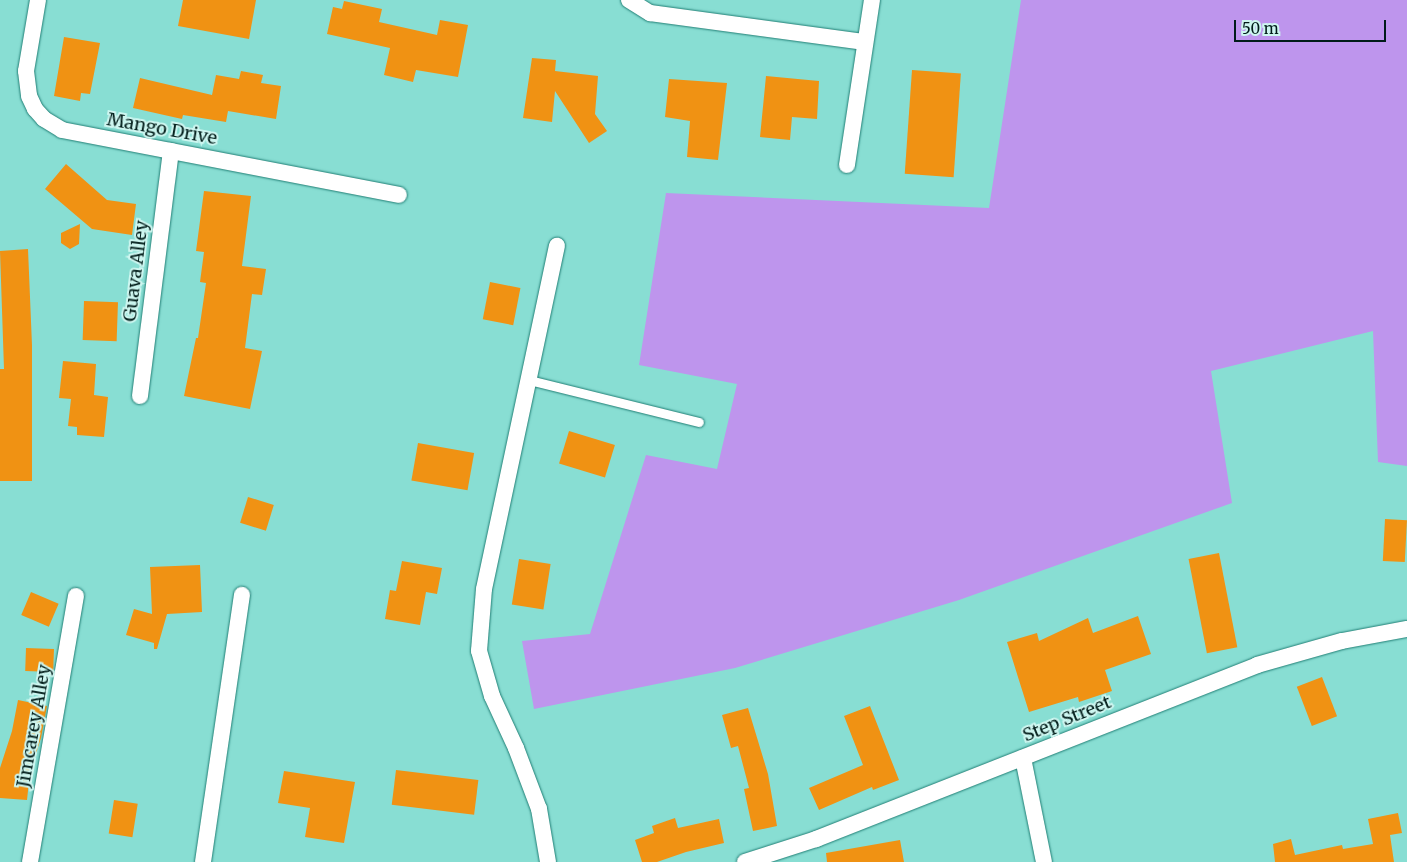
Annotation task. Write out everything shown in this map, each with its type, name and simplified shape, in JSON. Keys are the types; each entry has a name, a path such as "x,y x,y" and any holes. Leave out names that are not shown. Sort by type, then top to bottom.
{"street":[{"name":"Mango Drive","path":"38,0 26,71 29,96 35,109 44,119 62,130 80,135 399,195"},
{"path":"629,0 650,13 865,42"},
{"path":"847,165 872,0"},
{"name":"Guava Alley","path":"140,396 172,151"},
{"path":"548,862 539,809 516,748 492,696 479,651 484,589 558,246"},
{"path":"203,862 242,595"},
{"name":"Jimcarey Alley","path":"30,862 76,596"},
{"name":"Step Street","path":"746,862 816,839 1257,665 1342,641 1407,629"},
{"path":"1023,758 1044,862"}],"lane":[{"path":"529,380 699,422"}],"shaded area":[{"path":"1021,0 1407,0 1407,466 1378,462 1373,331 1211,371 1232,503 959,600 735,668 534,709 522,641 590,634 646,455 717,469 737,384 639,365 666,193 989,208"}],"building":[{"path":"183,0 256,0 249,39 178,26"},
{"path":"344,1 382,9 379,22 437,35 440,20 468,25 458,77 416,70 413,82 384,75 390,48 327,34 333,7 342,9"},
{"path":"64,37 100,43 90,94 81,93 80,101 54,96"},
{"path":"532,58 556,60 555,71 598,76 595,114 607,131 589,143 555,91 552,122 523,118"},
{"path":"912,70 961,73 954,177 905,174"},
{"path":"241,71 263,75 261,83 281,86 276,119 228,111 226,122 183,115 182,119 133,108 140,78 212,95 216,75 239,79"},
{"path":"766,76 819,81 817,119 792,117 790,140 760,137"},
{"path":"669,79 727,83 718,160 687,157 690,121 665,117"},
{"path":"66,164 107,200 136,204 132,235 92,229 45,189"},
{"path":"204,191 251,196 242,266 266,269 262,295 252,294 245,348 262,351 250,409 184,396 196,338 198,338 206,283 200,282 204,252 196,251"},
{"path":"80,224 79,244 70,249 61,243 61,233"},
{"path":"28,249 32,345 32,481 0,481 0,369 4,369 0,251"},
{"path":"490,282 520,288 513,325 483,319"},
{"path":"84,301 118,302 117,341 83,340"},
{"path":"63,361 96,364 94,395 108,397 104,437 77,435 77,427 68,426 71,399 59,398"},
{"path":"569,431 615,445 605,478 559,464"},
{"path":"418,443 474,453 468,490 411,480"},
{"path":"248,497 274,505 266,531 240,523"},
{"path":"1385,519 1407,520 1405,562 1383,561"},
{"path":"1219,553 1237,647 1207,653 1189,559"},
{"path":"519,559 551,564 543,609 512,604"},
{"path":"402,561 442,568 437,594 426,592 420,625 385,619 390,590 396,591"},
{"path":"200,565 202,612 167,614 157,649 154,649 154,643 126,635 134,609 152,614 150,567"},
{"path":"31,592 59,604 49,627 21,615"},
{"path":"1138,616 1151,654 1105,670 1112,691 1079,702 1078,697 1029,712 1007,642 1037,633 1039,641 1088,618 1093,633"},
{"path":"26,648 54,649 53,672 25,671"},
{"path":"1322,677 1337,716 1312,726 1297,687"},
{"path":"18,700 47,706 41,738 30,772 27,800 0,798 0,768 12,731"},
{"path":"870,706 899,780 873,790 872,787 819,810 809,788 863,765 844,716"},
{"path":"748,708 768,774 777,826 753,831 744,789 749,788 738,746 731,748 722,715"},
{"path":"396,770 478,780 474,815 392,805"},
{"path":"284,771 355,782 344,843 305,837 310,808 278,803"},
{"path":"114,800 138,804 132,837 109,834"},
{"path":"1398,813 1402,833 1390,835 1394,862 1275,862 1273,844 1291,839 1295,855 1342,845 1343,849 1373,844 1368,819"},
{"path":"675,818 678,828 719,819 724,843 686,852 657,862 642,862 635,840 654,833 652,826"},
{"path":"900,840 904,862 827,862 826,853"}]}
